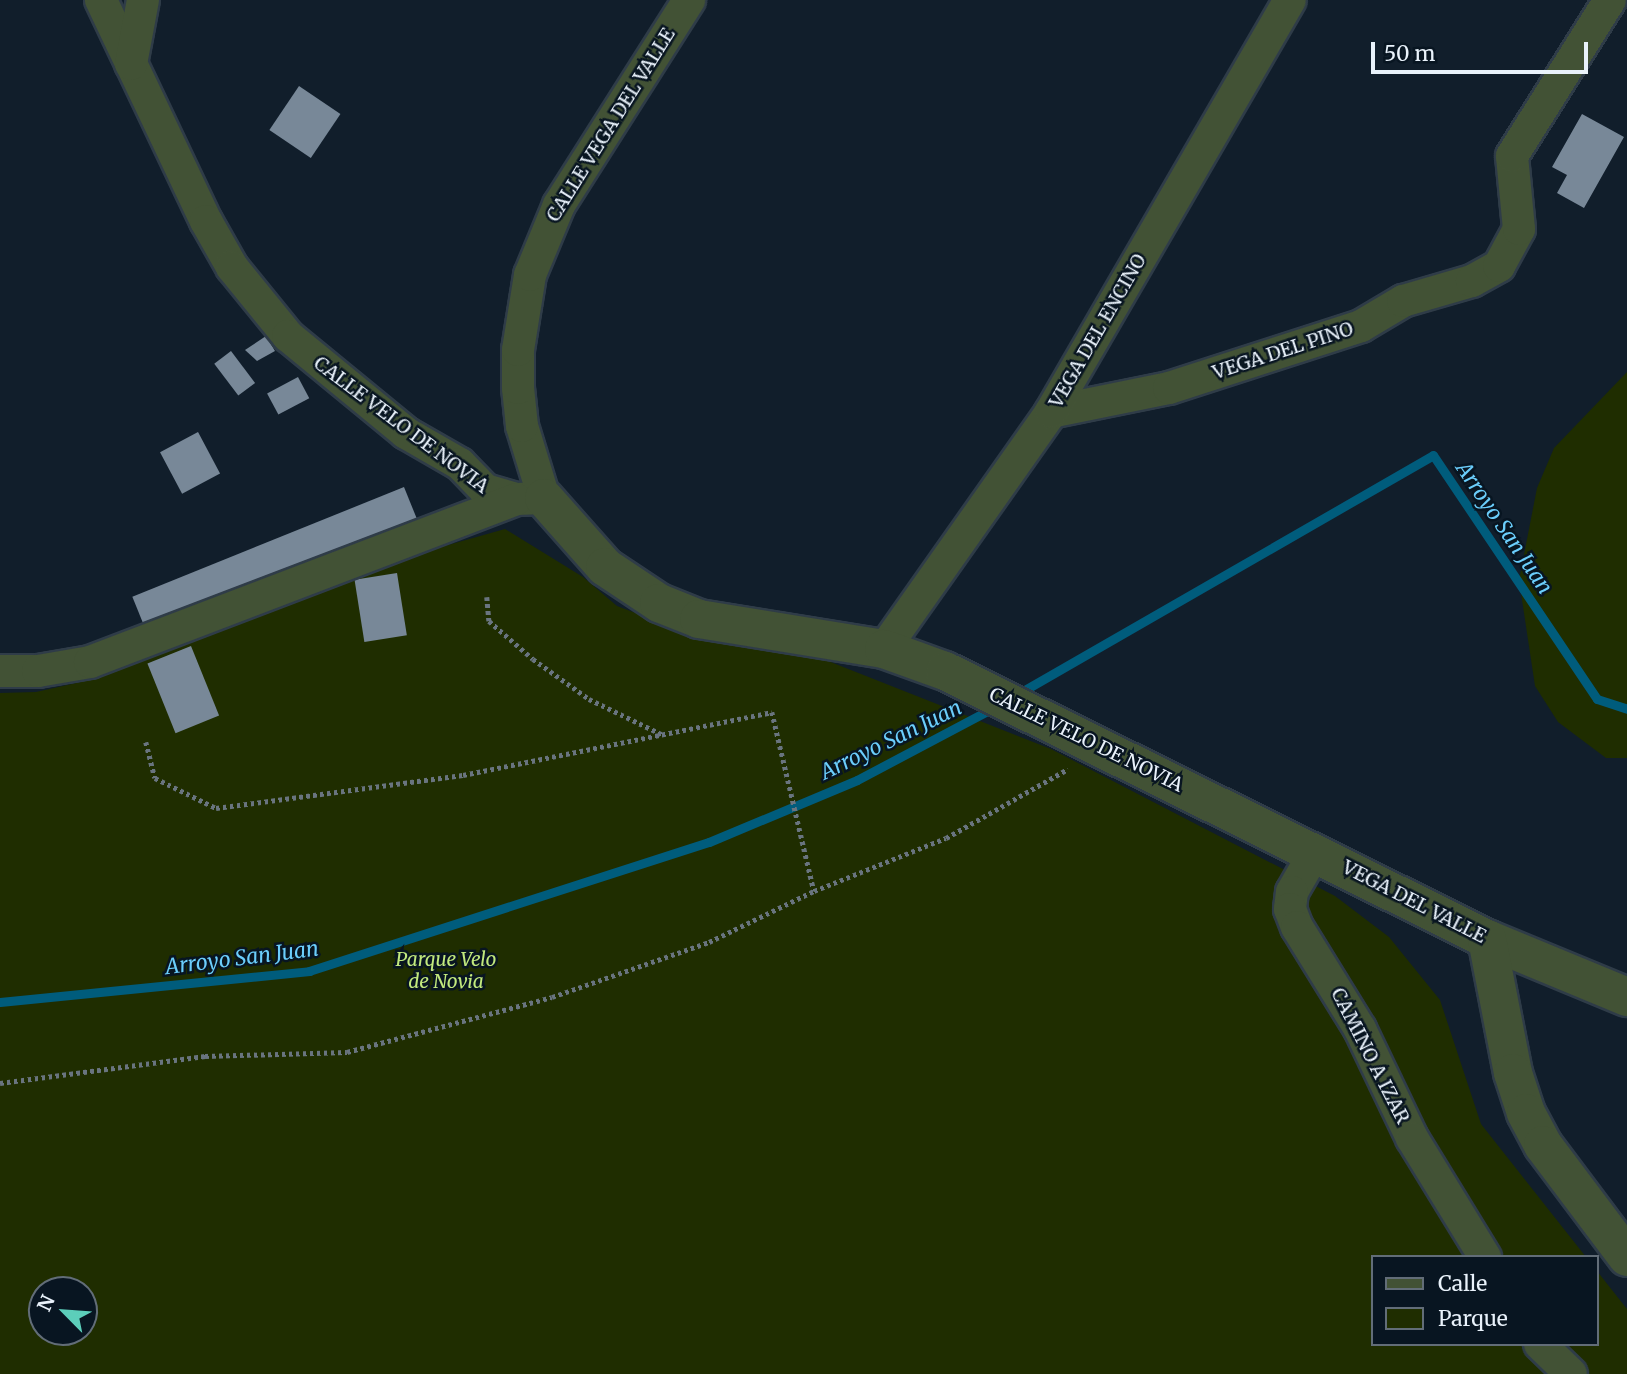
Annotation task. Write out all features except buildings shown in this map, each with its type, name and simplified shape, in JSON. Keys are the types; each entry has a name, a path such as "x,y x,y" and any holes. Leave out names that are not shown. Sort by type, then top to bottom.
{"street":[{"name":"CALLE VELO DE NOVIA","path":"101,0 179,170 232,267 288,336 406,433 460,464 485,490 530,499 561,523 605,567 659,603 699,619 884,649 945,671 1204,799"},
{"path":"131,64 144,0"},
{"name":"CALLE VEGA DEL VALLE","path":"530,499 518,388 518,350 530,275 559,205 689,0"},
{"name":"VEGA DEL ENCINO","path":"884,649 1051,412 1290,0"},
{"name":"VEGA DEL PINO","path":"1051,412 1168,388 1362,326 1403,301 1472,281 1499,266 1519,229 1513,156 1610,0"},
{"path":"0,671 38,671 90,662 530,499"},
{"name":"VEGA DEL VALLE","path":"1204,799 1487,939 1627,998"},
{"name":"CAMINO A IZAR","path":"1315,852 1292,892 1290,909 1297,927 1360,1029 1412,1138 1484,1255"},
{"path":"1487,939 1513,1073 1527,1113 1543,1145 1627,1257"},
{"path":"1542,1346 1571,1374"}],"path":[{"path":"487,597 489,621 533,659 589,699 664,736"},
{"path":"146,741 155,778 216,808 463,775 772,712 814,891"},
{"path":"0,1083 205,1056 346,1052 552,997 709,943 814,891 946,838 1102,749"}],"green space":[{"path":"1627,372 1627,758 1606,758 1558,722 1535,686 1519,580 1537,488 1554,448"},
{"name":"Parque Velo de Novia","path":"505,529 583,577 617,606 691,634 823,659 1051,749 1335,896 1389,937 1440,1000 1481,1124 1584,1255 1372,1255 1372,1346 1599,1346 1599,1274 1627,1309 1627,1374 0,1374 0,693 36,692 90,680 377,565"}],"waterway":[{"name":"Arroyo San Juan","path":"1016,695 1433,455 1597,699 1627,709"},
{"name":"Arroyo San Juan","path":"0,1002 309,971 709,842 857,780 995,707"}]}
